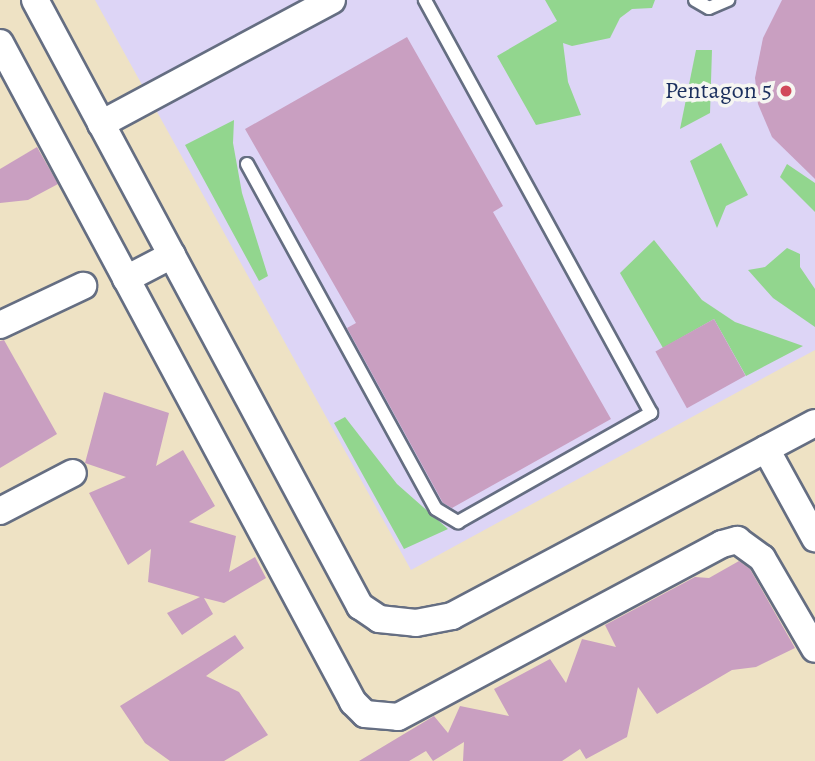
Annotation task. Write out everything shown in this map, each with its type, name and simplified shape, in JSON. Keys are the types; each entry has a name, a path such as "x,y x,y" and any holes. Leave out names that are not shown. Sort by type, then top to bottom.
{"street":[{"path":"35,0 360,606 379,619 416,623 452,616 815,423"},
{"path":"101,124 332,0"},
{"path":"0,43 354,702 365,714 398,718 710,550 737,540 762,558 815,649"},
{"path":"126,279 172,255"},
{"path":"0,325 83,286"},
{"path":"766,449 815,538"},
{"path":"0,511 73,473"}],"lane":[{"path":"247,164 436,509 458,522 651,412 425,0"},
{"path":"695,0 709,8 728,0"}],"shaded area":[{"path":"95,0 815,0 815,350 411,570"}],"green space":[{"path":"545,0 655,0 652,8 632,9 620,18 610,38 572,46 563,43 568,82 581,115 536,125 497,56 557,21"},
{"path":"696,50 712,50 710,113 680,129"},
{"path":"234,120 233,143 242,193 268,276 259,281 185,145"},
{"path":"721,143 748,195 726,206 717,228 690,161"},
{"path":"787,164 815,183 815,212 780,177"},
{"path":"654,240 702,300 735,322 803,346 746,376 714,319 663,348 620,273"},
{"path":"787,248 800,254 800,267 815,289 815,327 773,298 748,270 765,267"},
{"path":"345,417 397,484 448,529 404,549 334,423"}],"building":[{"name":"Pentagon 5","path":"782,0 815,0 815,179 772,137 758,104 755,78 763,38"},
{"path":"407,37 503,206 493,212 611,419 452,508 443,503 347,328 356,323 245,129"},
{"path":"37,147 58,184 28,200 0,203 0,169"},
{"path":"714,319 746,376 687,408 655,351"},
{"path":"4,340 57,434 0,468 0,341"},
{"path":"104,392 169,413 156,466 183,450 215,506 189,522 236,536 229,572 255,557 266,578 224,603 204,598 213,614 182,635 167,613 200,597 148,582 151,549 128,565 89,493 126,477 85,463"},
{"path":"739,561 750,569 795,648 756,667 732,670 657,714 638,687 627,737 586,759 580,749 562,761 463,761 464,742 433,761 426,751 409,761 359,761 434,716 448,733 460,706 509,716 494,689 550,659 566,683 582,639 616,647 605,625 695,577 709,578"},
{"path":"235,635 244,648 206,676 239,692 268,735 224,761 170,761 145,743 120,706"}],"place":[{"name":"Pentagon 5","path":"786,91"}]}
